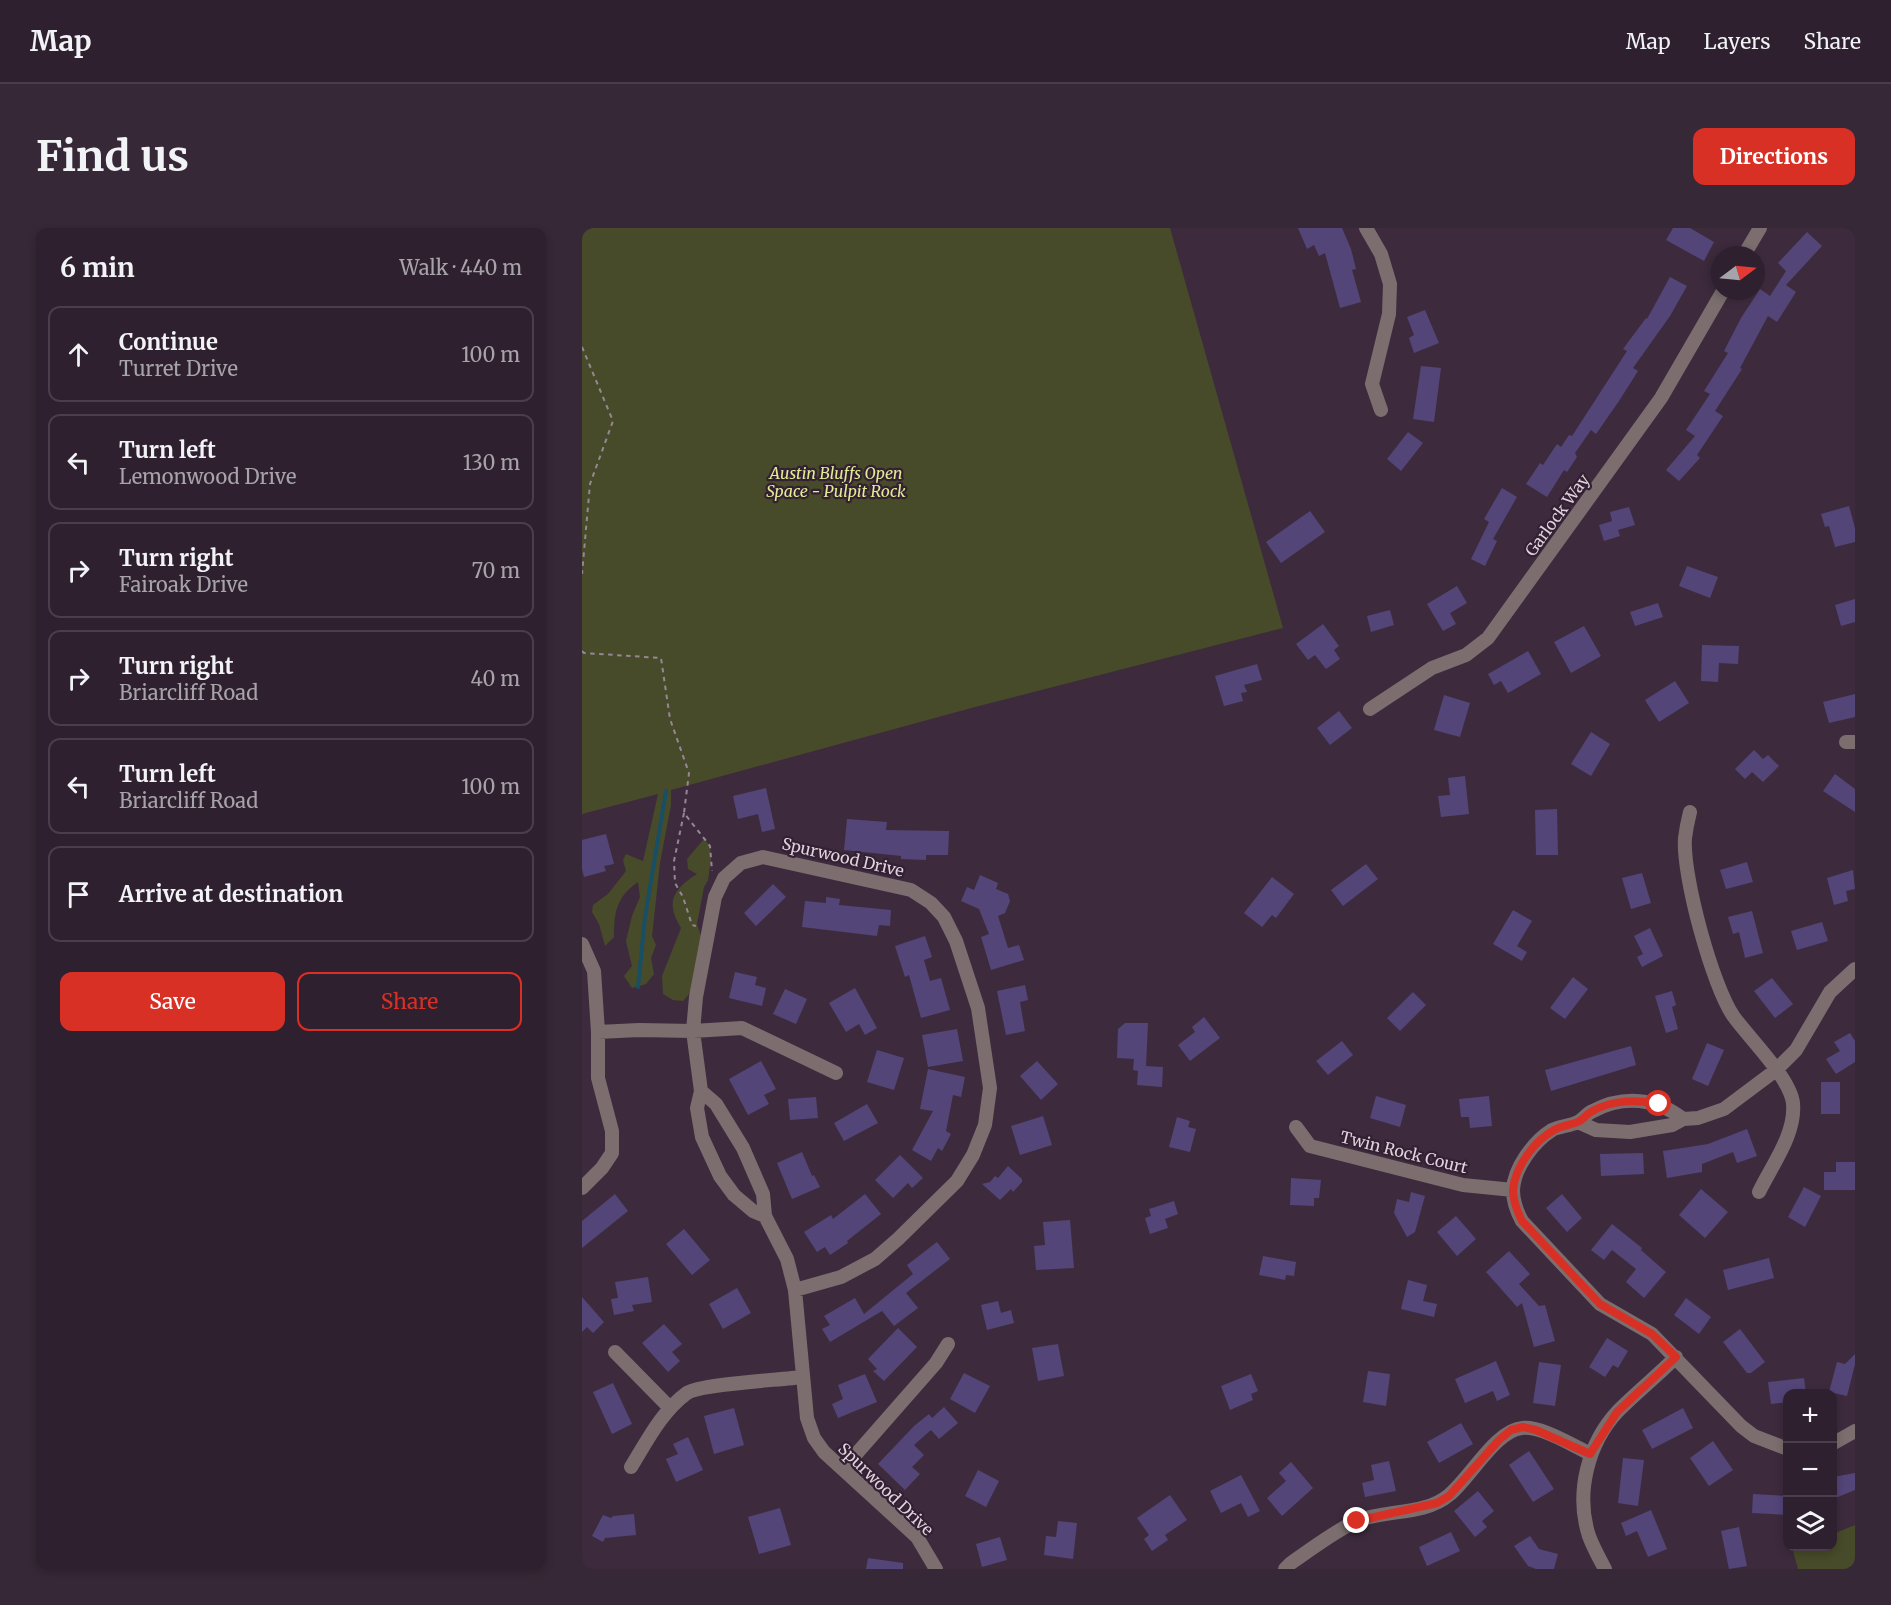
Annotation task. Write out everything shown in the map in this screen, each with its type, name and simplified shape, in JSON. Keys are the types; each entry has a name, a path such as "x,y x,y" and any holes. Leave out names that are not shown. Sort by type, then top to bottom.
{"street":[{"path":"1366,228 1381,254 1390,284 1389,314 1372,384 1381,410"},
{"path":"1748,246 1755,230"},
{"name":"Garlock Way","path":"1370,709 1432,668 1466,655 1488,638 1661,398 1718,300"},
{"path":"1690,812 1685,840 1689,877 1712,969 1733,1016 1776,1070 1792,1096 1793,1119 1789,1132 1759,1192"},
{"name":"Spurwood Drive","path":"765,1216 753,1211 734,1195 720,1176 702,1137 697,1108 701,1091 693,1031 696,997 715,897 724,878 741,863 763,856 911,890 931,903 944,917 956,941 978,1008 990,1088 985,1125 973,1155 957,1181 875,1259 841,1278 795,1290"},
{"path":"582,944 594,971 598,1078 612,1131 612,1153 602,1168 582,1188"},
{"path":"1578,1122 1596,1130 1630,1132 1672,1125 1683,1119 1698,1118 1724,1109 1776,1070 1796,1050 1830,992 1855,969"},
{"path":"598,1032 742,1028 836,1073"},
{"name":"Spurwood Drive","path":"701,1091 716,1104 743,1148 764,1194 765,1216 787,1259 795,1290 807,1418 814,1438 824,1452 917,1537 936,1569"},
{"path":"1683,1119 1665,1107 1645,1101 1626,1101 1592,1111 1578,1122 1552,1130 1540,1139 1521,1164 1513,1190 1516,1209 1522,1221 1600,1304 1652,1334 1741,1426 1754,1436 1783,1447"},
{"name":"Twin Rock Court","path":"1296,1127 1310,1146 1463,1185 1513,1190"},
{"path":"843,1469 936,1364 948,1344"},
{"path":"615,1352 670,1408"},
{"path":"1605,1569 1589,1536 1585,1519 1585,1476 1590,1454 1617,1412 1676,1357"},
{"path":"631,1467 670,1408 689,1392 709,1387 802,1377"},
{"path":"1285,1569 1357,1521 1437,1503 1449,1496 1499,1440 1511,1430 1523,1427 1536,1430 1590,1454"},
{"path":"1835,1443 1855,1431"}],"path":[{"path":"582,347 613,421 590,484 582,574"},
{"path":"582,651 584,653 661,658 669,718 689,773 674,861 675,883 683,897 692,925"},
{"path":"684,813 710,846 713,881"}],"green space":[{"name":"Austin Bluffs Open Space - Pulpit Rock","path":"582,228 1170,228 1283,628 975,707 671,790 671,805 660,863 652,936 656,945 651,958 654,974 646,984 632,988 624,976 632,966 626,941 632,916 640,897 638,882 621,900 616,913 614,937 605,946 599,924 592,912 593,905 608,894 626,871 623,860 626,854 643,861 658,794 582,814"},
{"path":"704,839 710,846 711,859 697,924 701,936 691,992 683,1001 673,1000 663,994 662,976 681,928 673,911 674,897 682,885 697,874 688,869 687,859"},
{"path":"1855,1525 1855,1569 1798,1569 1793,1551 1837,1551 1837,1532"}],"building":[{"path":"1298,228 1342,228 1351,249 1356,269 1352,270 1361,302 1340,308 1325,253 1319,256 1314,245 1307,249"},
{"path":"1673,228 1690,228 1714,242 1704,261 1666,240"},
{"path":"1807,232 1822,246 1786,285 1796,292 1777,322 1768,316 1740,368 1742,369 1715,411 1723,416 1697,455 1700,458 1679,481 1666,470 1695,436 1686,430 1710,394 1704,391 1728,353 1724,351 1741,318 1753,300 1765,300 1765,292 1770,296 1786,271 1778,263"},
{"path":"1670,277 1687,286 1670,316 1633,368 1638,371 1619,401 1596,434 1591,430 1575,453 1577,457 1567,472 1564,470 1547,497 1526,484 1557,444 1561,447 1569,435 1572,436 1627,351 1623,349 1647,319"},
{"path":"1425,310 1439,343 1414,353 1409,338 1414,335 1407,317"},
{"path":"1421,366 1441,368 1434,422 1413,419"},
{"path":"1408,432 1423,443 1401,471 1387,459"},
{"path":"1502,488 1517,497 1493,539 1497,541 1485,566 1471,559 1489,522 1484,519"},
{"path":"1849,506 1855,528 1855,542 1835,547 1829,526 1825,527 1821,514"},
{"path":"1629,507 1635,525 1618,530 1620,536 1604,541 1599,525 1612,521 1610,512"},
{"path":"1310,511 1325,532 1281,563 1266,542"},
{"path":"1687,566 1718,577 1710,598 1679,586"},
{"path":"1457,586 1467,603 1450,613 1456,624 1443,631 1427,604"},
{"path":"1855,599 1855,622 1841,626 1835,605"},
{"path":"1658,603 1663,617 1635,626 1630,612"},
{"path":"1390,610 1394,625 1371,632 1367,616"},
{"path":"1323,624 1339,646 1334,650 1340,659 1326,669 1315,655 1308,660 1296,644"},
{"path":"1584,626 1601,656 1571,673 1554,642"},
{"path":"1702,645 1739,646 1738,664 1719,663 1718,682 1701,681"},
{"path":"1528,651 1541,674 1508,693 1501,681 1494,685 1488,674"},
{"path":"1257,664 1262,680 1244,685 1247,692 1241,693 1243,701 1224,706 1215,676"},
{"path":"1675,681 1689,703 1659,722 1645,700"},
{"path":"1855,694 1855,717 1829,723 1823,702"},
{"path":"1444,695 1470,703 1460,737 1434,730"},
{"path":"1339,711 1352,728 1330,745 1317,728"},
{"path":"1591,732 1610,744 1591,776 1571,764"},
{"path":"1754,750 1763,759 1768,755 1779,766 1763,782 1752,772 1745,779 1735,769"},
{"path":"1835,774 1855,789 1855,812 1823,791"},
{"path":"1465,776 1469,814 1441,817 1438,796 1450,795 1448,778"},
{"path":"766,788 775,829 762,832 758,814 738,819 733,796"},
{"path":"1557,809 1558,855 1536,855 1535,810"},
{"path":"847,819 887,822 886,830 949,831 948,855 926,855 926,860 901,859 901,856 844,850"},
{"path":"606,834 614,864 604,866 606,871 584,877 582,840"},
{"path":"1747,862 1753,882 1726,889 1720,870"},
{"path":"1366,864 1378,879 1343,906 1331,890"},
{"path":"1853,870 1855,889 1846,891 1848,901 1834,905 1827,878"},
{"path":"1642,873 1651,903 1631,909 1622,878"},
{"path":"980,875 998,883 996,889 1008,894 1010,901 1005,913 998,916 1008,948 1019,945 1024,960 991,970 981,937 989,934 979,909 961,901 967,887 974,890"},
{"path":"1272,877 1294,894 1276,918 1272,915 1262,927 1244,913"},
{"path":"773,884 786,897 756,926 744,913"},
{"path":"826,897 840,899 839,905 891,910 890,926 879,925 877,936 802,927 805,901 826,903"},
{"path":"1513,910 1532,921 1517,946 1527,952 1522,961 1493,944"},
{"path":"1752,911 1763,953 1745,958 1739,932 1733,934 1728,917"},
{"path":"1822,922 1828,941 1797,950 1791,931"},
{"path":"1650,928 1663,956 1642,967 1637,957 1643,954 1634,936"},
{"path":"925,936 932,957 924,960 930,981 941,978 950,1010 921,1018 909,975 905,977 895,946"},
{"path":"735,972 757,977 755,985 766,988 762,1006 729,998"},
{"path":"1573,977 1588,989 1565,1019 1550,1008"},
{"path":"1772,978 1793,1004 1775,1018 1754,991"},
{"path":"1025,985 1028,1000 1020,1002 1025,1031 1006,1035 997,991"},
{"path":"855,988 877,1028 865,1035 859,1024 846,1032 829,1003"},
{"path":"785,989 807,999 796,1024 773,1014"},
{"path":"1672,991 1676,1005 1672,1007 1678,1029 1666,1033 1655,996"},
{"path":"1413,992 1426,1005 1400,1031 1387,1018"},
{"path":"1204,1017 1220,1038 1190,1061 1178,1045 1195,1032 1192,1027"},
{"path":"1125,1023 1148,1023 1146,1066 1163,1067 1162,1087 1137,1085 1138,1071 1133,1070 1134,1059 1117,1058 1118,1029"},
{"path":"957,1029 963,1061 928,1067 922,1035"},
{"path":"1850,1033 1855,1041 1855,1062 1836,1074 1826,1059 1840,1051 1834,1042"},
{"path":"1342,1041 1353,1055 1328,1075 1316,1061"},
{"path":"1707,1043 1724,1050 1708,1086 1692,1079"},
{"path":"1631,1046 1636,1065 1551,1091 1545,1070"},
{"path":"877,1050 904,1058 894,1090 867,1082"},
{"path":"761,1061 776,1089 764,1095 769,1104 748,1115 729,1079"},
{"path":"1037,1061 1058,1084 1041,1100 1020,1076"},
{"path":"928,1069 965,1077 961,1097 953,1095 946,1131 951,1134 942,1151 938,1148 931,1161 912,1150 933,1111 920,1109"},
{"path":"1821,1082 1840,1082 1840,1114 1821,1114"},
{"path":"1376,1096 1406,1105 1400,1127 1370,1118"},
{"path":"1489,1096 1492,1126 1470,1128 1469,1117 1461,1117 1459,1099"},
{"path":"816,1097 818,1118 790,1120 788,1099"},
{"path":"867,1104 878,1123 844,1141 834,1123"},
{"path":"1043,1116 1052,1145 1020,1155 1011,1126"},
{"path":"1177,1117 1190,1121 1188,1127 1196,1129 1190,1152 1169,1147"},
{"path":"1747,1129 1757,1156 1737,1163 1733,1152 1702,1164 1702,1172 1667,1178 1663,1151 1708,1144"},
{"path":"802,1152 812,1176 814,1175 820,1187 792,1199 777,1163"},
{"path":"1643,1153 1644,1174 1601,1176 1600,1154"},
{"path":"900,1155 923,1178 912,1188 908,1183 893,1198 875,1180"},
{"path":"1836,1162 1855,1162 1855,1190 1824,1190 1824,1172 1836,1172"},
{"path":"1008,1166 1022,1179 1022,1182 1013,1192 1011,1189 1000,1200 982,1184 990,1182 995,1176 998,1178"},
{"path":"1291,1178 1321,1180 1319,1198 1314,1198 1314,1206 1290,1205"},
{"path":"1804,1187 1821,1196 1805,1227 1788,1217"},
{"path":"1701,1189 1728,1212 1705,1238 1679,1215"},
{"path":"1411,1192 1425,1196 1415,1232 1407,1237 1394,1213 1397,1199 1409,1202"},
{"path":"615,1194 628,1211 582,1248 582,1221"},
{"path":"865,1194 881,1214 847,1241 848,1243 830,1255 825,1247 817,1252 804,1232 831,1215 833,1219"},
{"path":"1562,1194 1582,1218 1567,1232 1546,1208"},
{"path":"1174,1201 1178,1214 1165,1219 1168,1228 1150,1234 1145,1218 1151,1216 1149,1209"},
{"path":"1456,1216 1476,1239 1457,1256 1437,1232"},
{"path":"1070,1220 1074,1268 1036,1270 1034,1246 1045,1245 1043,1222"},
{"path":"1612,1224 1642,1248 1641,1250 1666,1272 1644,1298 1626,1282 1636,1269 1612,1250 1604,1260 1591,1250"},
{"path":"684,1229 710,1260 692,1275 666,1244"},
{"path":"937,1242 950,1259 906,1293 918,1308 894,1326 882,1311 830,1342 822,1329 830,1325 824,1316 855,1298 864,1314 913,1274 907,1265"},
{"path":"1509,1251 1530,1274 1519,1284 1539,1306 1545,1305 1555,1341 1534,1347 1522,1303 1517,1307 1486,1272"},
{"path":"1263,1256 1296,1262 1294,1276 1286,1275 1285,1280 1259,1275"},
{"path":"1769,1258 1774,1278 1728,1290 1723,1270"},
{"path":"648,1277 652,1302 632,1305 634,1311 614,1315 611,1299 618,1298 615,1282"},
{"path":"1408,1280 1427,1285 1423,1301 1437,1304 1434,1317 1401,1309"},
{"path":"737,1288 751,1313 723,1329 709,1304"},
{"path":"582,1297 604,1322 593,1333 587,1327 582,1332"},
{"path":"1686,1298 1711,1317 1699,1334 1674,1315"},
{"path":"998,1301 1001,1313 1011,1310 1014,1323 987,1330 981,1305"},
{"path":"664,1324 682,1344 672,1352 680,1361 668,1372 642,1343"},
{"path":"898,1328 917,1347 884,1381 873,1371 877,1369 868,1359"},
{"path":"1740,1329 1765,1362 1751,1373 1747,1373 1723,1342"},
{"path":"1607,1338 1628,1351 1618,1368 1613,1365 1605,1377 1589,1367"},
{"path":"1058,1344 1064,1376 1038,1381 1032,1348"},
{"path":"1855,1354 1855,1364 1847,1396 1837,1394 1837,1389 1830,1389 1837,1362 1845,1364"},
{"path":"1496,1361 1510,1395 1497,1401 1493,1391 1465,1403 1455,1379"},
{"path":"1539,1362 1561,1365 1555,1406 1533,1403"},
{"path":"1368,1371 1390,1374 1386,1406 1363,1402"},
{"path":"964,1373 990,1386 975,1413 950,1399"},
{"path":"865,1374 877,1402 838,1418 832,1404 843,1399 838,1385"},
{"path":"1251,1374 1258,1391 1251,1394 1253,1400 1230,1410 1221,1386"},
{"path":"1804,1378 1805,1389 1783,1389 1783,1403 1771,1404 1768,1382"},
{"path":"613,1383 632,1424 612,1434 593,1392"},
{"path":"944,1407 958,1423 939,1439 931,1430 914,1445 924,1455 912,1467 920,1474 905,1490 878,1464 914,1426 929,1414 932,1418"},
{"path":"734,1408 744,1445 714,1454 704,1416"},
{"path":"1683,1408 1693,1428 1652,1449 1642,1430"},
{"path":"1461,1423 1473,1444 1439,1463 1427,1442"},
{"path":"688,1437 703,1470 676,1482 666,1459 678,1454 673,1444"},
{"path":"1713,1441 1733,1470 1709,1486 1690,1458"},
{"path":"1529,1451 1554,1489 1533,1502 1509,1465"},
{"path":"1623,1458 1644,1460 1638,1506 1618,1503"},
{"path":"1389,1461 1396,1491 1365,1497 1362,1483 1374,1480 1371,1465"},
{"path":"1291,1462 1313,1488 1282,1516 1267,1498 1286,1481 1279,1473"},
{"path":"978,1470 999,1481 986,1507 965,1496"},
{"path":"1855,1473 1855,1490 1837,1497 1837,1476"},
{"path":"1241,1475 1260,1511 1248,1517 1241,1503 1221,1513 1210,1491"},
{"path":"1478,1491 1494,1511 1482,1521 1487,1527 1475,1537 1454,1511"},
{"path":"1753,1494 1783,1496 1783,1515 1752,1513"},
{"path":"1170,1495 1187,1520 1165,1535 1168,1540 1152,1551 1144,1539 1149,1535 1137,1518"},
{"path":"780,1508 791,1545 759,1554 748,1517"},
{"path":"1651,1510 1667,1549 1648,1557 1637,1531 1626,1536 1621,1523"},
{"path":"634,1514 636,1535 605,1538 603,1542 592,1536 603,1515 611,1518"},
{"path":"1058,1521 1077,1523 1073,1559 1044,1555 1046,1536 1056,1537"},
{"path":"1739,1527 1747,1566 1729,1569 1721,1531"},
{"path":"1451,1532 1460,1551 1427,1566 1419,1547"},
{"path":"1530,1536 1539,1549 1558,1554 1554,1569 1536,1569 1528,1566 1514,1546"},
{"path":"1000,1537 1007,1560 982,1567 976,1544"},
{"path":"868,1558 903,1563 903,1569 866,1569"}],"waterway":[{"path":"638,987 645,917 666,791"}],"route":[{"path":"1357,1521 1424,1508 1449,1496 1499,1440 1511,1430 1523,1427 1536,1430 1590,1454 1617,1412 1676,1357 1652,1334 1600,1304 1583,1288 1522,1221 1516,1209 1513,1190 1521,1164 1540,1139 1552,1130 1578,1122 1592,1111 1626,1101 1659,1104"}]}
